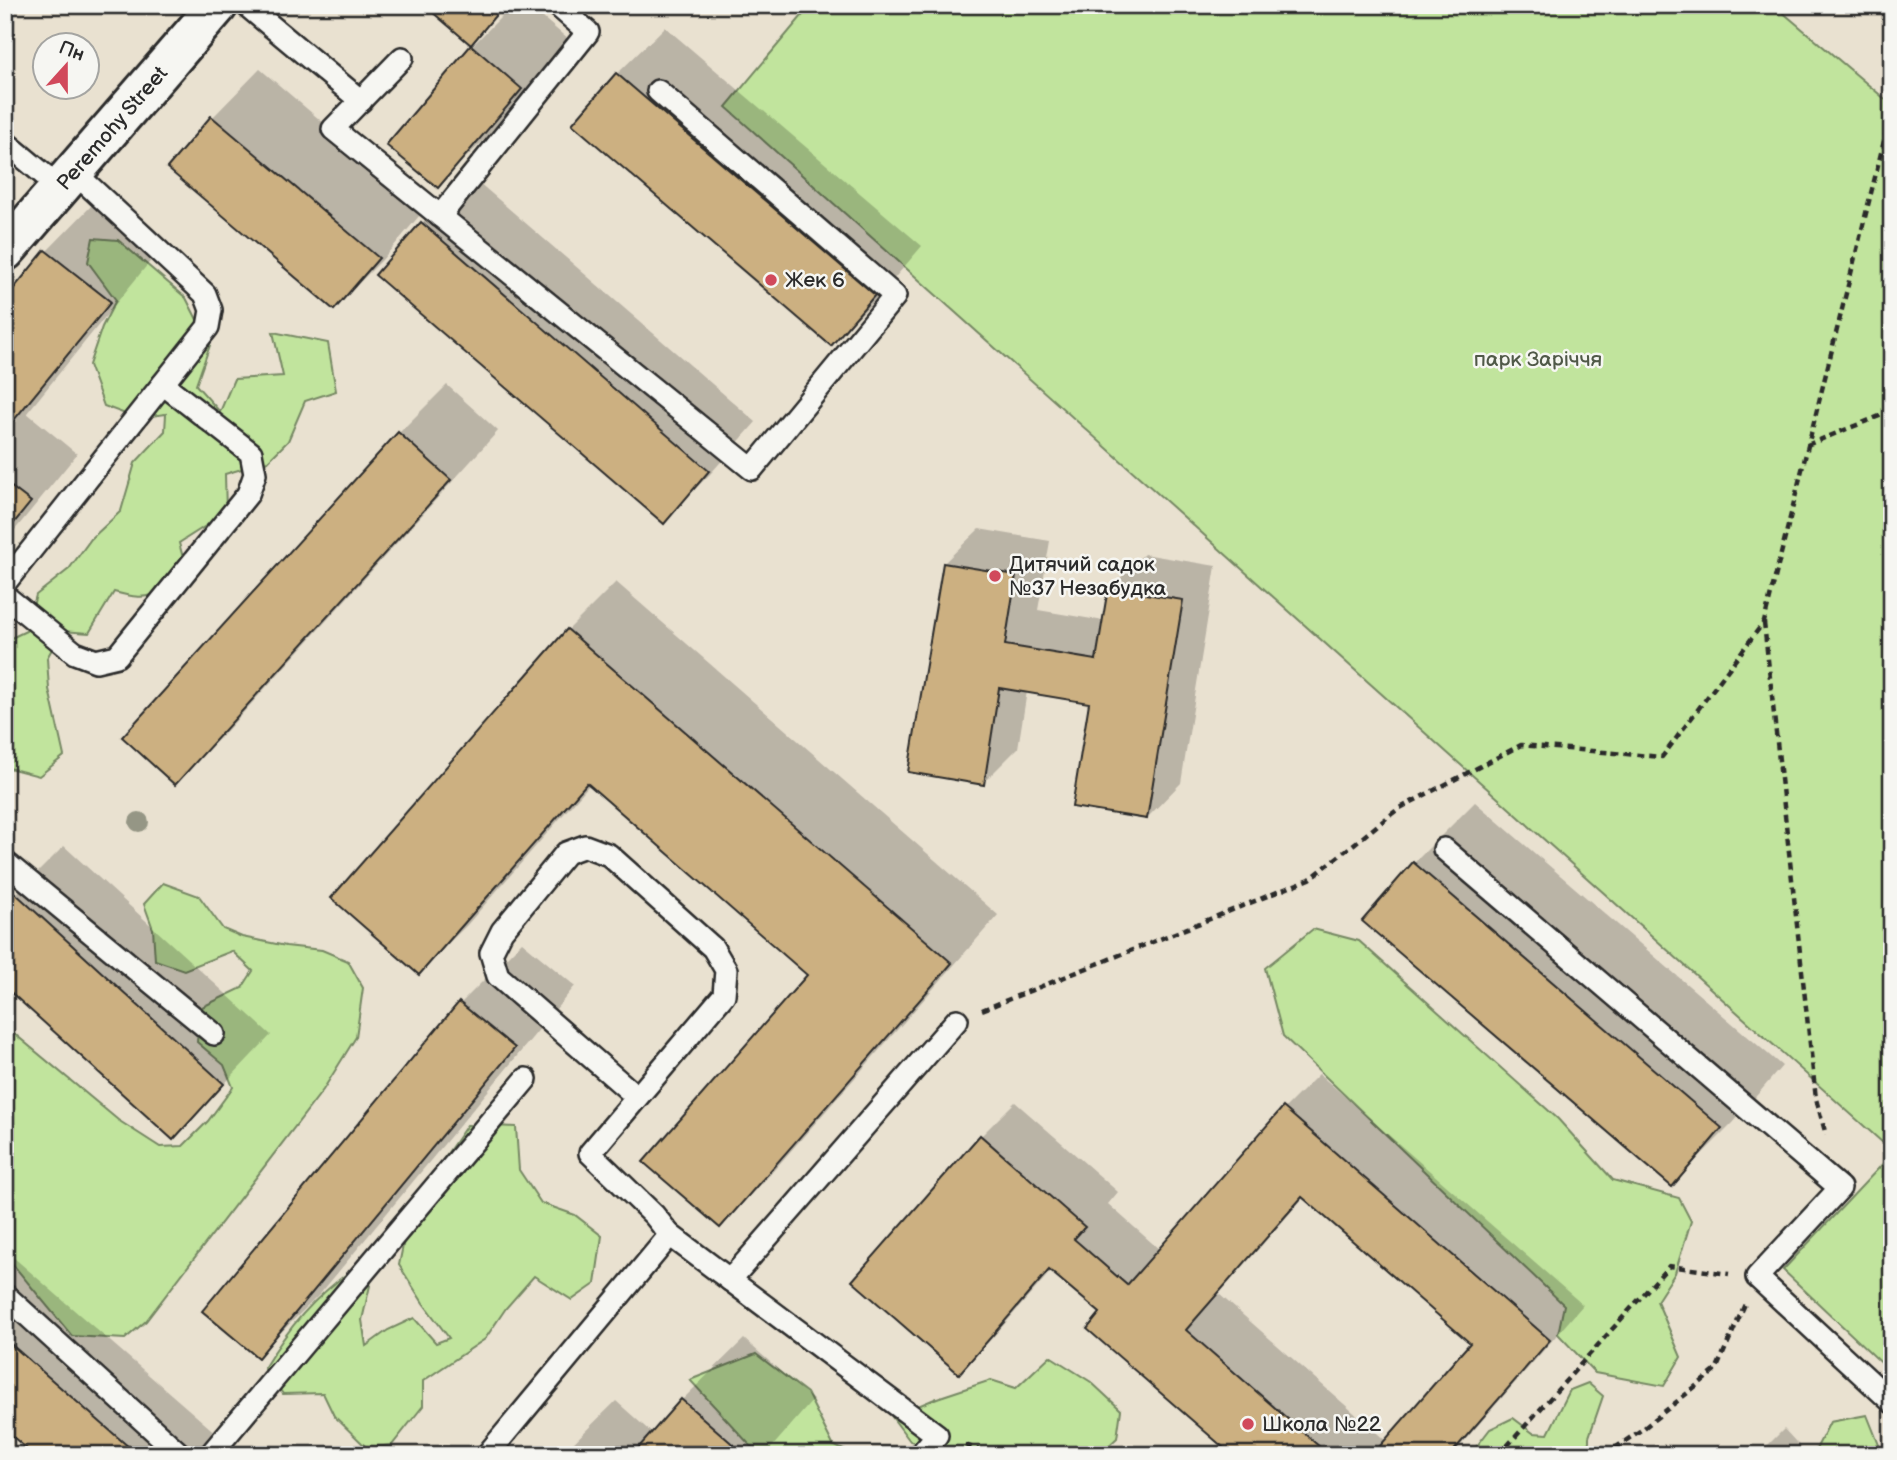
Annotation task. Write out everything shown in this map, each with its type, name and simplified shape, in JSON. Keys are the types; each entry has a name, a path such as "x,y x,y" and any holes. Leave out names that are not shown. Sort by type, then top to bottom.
{"street":[{"name":"Peremohy Street","path":"5,251 218,5"}],"lane":[{"path":"246,5 361,101"},
{"path":"440,216 588,32 557,5"},
{"path":"402,58 333,130 751,469 895,296 658,92"},
{"path":"5,142 67,180 205,294 211,310 208,327 5,583"},
{"path":"5,596 75,653 96,661 117,656 248,494 256,474 251,453 163,384"},
{"path":"637,1097 498,976 491,953 502,931 566,853 585,846 609,855 713,948 726,970 724,995 590,1153 654,1215 670,1235 937,1435 920,1455"},
{"path":"1444,849 1840,1188 1757,1277 1892,1402"},
{"path":"5,862 214,1034"},
{"path":"730,1280 957,1020"},
{"path":"210,1455 526,1079"},
{"path":"487,1455 670,1235"},
{"path":"5,1295 181,1455"}],"path":[{"path":"1816,1099 1764,622 1892,108"},
{"path":"1807,445 1892,411"},
{"path":"957,1020 1311,879 1398,809 1521,745 1662,757 1764,622"},
{"path":"1499,1455 1669,1266 1757,1277 1716,1370 1644,1428 1605,1455"}],"green space":[{"name":"парк Заріччя","path":"811,5 1774,5 1892,105 1892,1151 726,107"},
{"path":"93,238 118,240 186,298 210,345 196,385 220,412 234,379 283,376 273,332 328,343 336,391 305,401 288,441 268,461 225,474 226,513 179,543 185,565 162,590 138,597 114,592 89,633 62,631 47,658 49,689 64,756 39,776 5,767 5,641 26,631 36,595 69,569 91,539 121,511 135,463 165,431 166,414 136,418 104,406 89,365 102,327 116,300 88,262"},
{"path":"163,883 199,896 223,929 242,937 322,950 348,961 363,988 356,1037 323,1090 146,1321 125,1339 72,1336 5,1255 5,1026 118,1120 160,1147 183,1146 208,1121 233,1087 224,1065 197,1042 200,1008 242,988 253,971 232,951 184,970 155,960 153,929 144,904"},
{"path":"1313,929 1359,941 1558,1119 1613,1180 1679,1198 1691,1221 1675,1273 1657,1301 1681,1357 1664,1386 1595,1373 1558,1334 1564,1305 1283,1036 1265,968"},
{"path":"467,1125 516,1127 519,1170 541,1203 575,1215 602,1236 595,1284 572,1300 534,1276 506,1308 485,1339 423,1381 423,1406 392,1445 367,1448 334,1416 323,1393 283,1394 264,1368 303,1314 325,1291 352,1270 372,1277 362,1320 366,1346 388,1330 414,1318 436,1343 449,1338 399,1265 411,1206"},
{"path":"1892,1154 1892,1373 1783,1270"},
{"path":"756,1354 807,1393 833,1445 854,1455 759,1455 690,1380"},
{"path":"1050,1356 1091,1382 1121,1410 1117,1438 1103,1451 1104,1455 951,1455 910,1441 892,1417 991,1380 1016,1388"},
{"path":"1588,1383 1603,1396 1589,1437 1589,1455 1470,1455 1490,1429 1513,1418 1533,1433 1548,1434 1570,1390"},
{"path":"1867,1415 1883,1455 1813,1455 1830,1422"}],"building":[{"path":"424,5 504,5 471,45"},
{"path":"471,45 522,89 438,188 386,145"},
{"path":"616,73 875,295 831,346 572,124"},
{"path":"211,116 379,258 334,310 167,168"},
{"path":"421,222 709,471 664,524 375,275"},
{"path":"45,250 111,302 5,431 5,299"},
{"path":"398,432 451,480 175,785 122,737"},
{"path":"5,482 31,502 5,534"},
{"path":"943,563 1016,575 1005,645 1096,660 1108,588 1183,600 1147,819 1072,807 1089,703 999,688 984,785 908,772"},
{"path":"567,629 952,963 720,1228 643,1162 807,975 587,783 419,975 331,898"},
{"path":"1413,862 1722,1128 1672,1187 1362,921"},
{"path":"15,893 224,1084 173,1140 5,987 5,903"},
{"path":"459,1002 515,1048 258,1358 202,1311"},
{"path":"1283,1107 1550,1340 1450,1455 1372,1455 1470,1343 1302,1197 1186,1330 1329,1455 1232,1455 1087,1329 1100,1313 1049,1270 959,1374 852,1281 980,1135 1085,1227 1074,1239 1127,1285"},
{"path":"5,1339 138,1455 34,1455 5,1430"},
{"path":"681,1399 745,1455 632,1455"}],"place":[{"name":"Жек 6","path":"771,280"},
{"name":"Дитячий садок №37 Незабудка","path":"995,576"},
{"name":"Школа №22","path":"1248,1424"}]}
